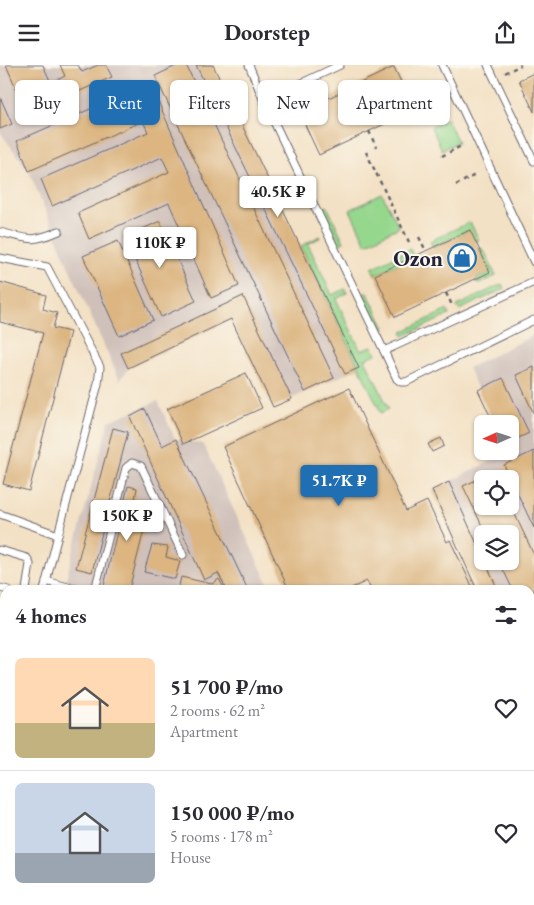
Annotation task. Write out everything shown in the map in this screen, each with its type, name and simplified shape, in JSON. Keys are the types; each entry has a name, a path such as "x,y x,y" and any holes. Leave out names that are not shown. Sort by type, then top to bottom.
{"lane":[{"path":"249,65 258,87"},
{"path":"308,80 340,65"},
{"path":"442,65 534,262"},
{"path":"488,65 534,161"},
{"path":"276,125 397,379 401,382 406,382 534,320"},
{"path":"0,232 31,240 41,239 60,231"},
{"path":"0,258 47,267 100,367 98,384 45,585"},
{"path":"384,351 534,282"},
{"path":"95,585 126,468 132,463 141,466 183,555"},
{"path":"0,514 58,535"},
{"path":"0,550 27,558 30,564 27,585"},
{"path":"46,581 61,585"}],"path":[{"path":"494,78 521,65"},
{"path":"369,131 376,147"},
{"path":"442,156 463,145"},
{"path":"366,152 409,242"},
{"path":"456,185 477,174"},
{"path":"419,237 426,251"},
{"path":"446,293 458,317"}],"shaded area":[{"path":"0,65 213,65 220,80 170,80 170,125 242,125 359,368 273,407 231,320 129,368 120,381 67,263 29,171 0,132"},
{"path":"534,335 534,585 475,585 432,490 494,460 519,460 519,415 490,415 468,368"},
{"path":"158,401 175,439 203,444 269,585 64,585 109,421"}],"green space":[{"path":"435,125 450,125 458,142 442,150 431,127"},
{"path":"382,194 399,227 366,244 350,210"},
{"path":"327,206 344,242 340,244 323,208"},
{"path":"470,222 479,240 475,242 469,230 433,247 430,241"},
{"path":"320,236 308,244 332,295 345,289 347,293 336,299 361,351 372,346 376,354 365,359 389,409 381,413 301,246"},
{"path":"483,248 496,276 478,284 476,279 490,272 479,250"},
{"path":"410,249 414,256 375,275 372,268"},
{"path":"502,284 504,289 459,310 457,306"},
{"path":"367,292 385,328 380,330 363,294"},
{"path":"447,310 449,315 404,336 402,332"}],"building":[{"path":"6,65 43,65 50,80 15,80 15,86"},
{"path":"60,65 78,65 82,72 98,65 106,65 112,77 105,80 89,80 89,87 79,91 79,80 57,80 65,76"},
{"path":"178,65 186,65 193,80 170,80 170,108 160,87 160,80 157,80 155,76"},
{"path":"196,65 213,65 220,80 203,80"},
{"path":"394,67 400,80 367,80"},
{"path":"534,73 534,112 519,80"},
{"path":"338,94 338,125 382,125 319,155 305,125 328,125 328,98"},
{"path":"0,97 12,124 0,129"},
{"path":"160,106 239,286 211,298 169,203 89,239 78,213 169,172 162,157 52,206 41,179 148,132 145,125 160,125"},
{"path":"89,110 89,125 134,125 29,171 17,141 54,125 79,125 79,114"},
{"path":"178,125 214,125 334,378 305,392"},
{"path":"225,125 242,125 359,368 345,374"},
{"path":"160,221 196,301 161,317 125,237"},
{"path":"470,230 490,272 395,317 375,275"},
{"path":"118,241 153,320 119,336 83,256"},
{"path":"0,282 46,295 43,309 57,313 53,328 70,332 29,491 3,484 43,333 0,322"},
{"path":"243,296 292,399 273,407 231,319 128,368 121,353"},
{"path":"534,367 534,414 516,375"},
{"path":"246,373 262,408 183,444 167,409"},
{"path":"503,378 529,433 519,438 519,415 490,415 478,390"},
{"path":"349,388 406,511 427,501 447,542 450,540 472,585 369,585 367,581 358,585 287,585 223,447"},
{"path":"145,409 162,446 176,439 246,585 224,585 218,573 204,580 130,417"},
{"path":"113,428 128,432 92,572 76,568"},
{"path":"441,438 444,446 432,452 428,444"},
{"path":"534,451 534,528 519,496 519,470 506,470 504,465 519,460 519,458"},
{"path":"474,481 474,509 463,486"},
{"path":"449,482 474,537 474,570 489,570 496,585 475,585 432,490"},
{"path":"128,486 137,488 135,499 151,502 130,585 104,585"},
{"path":"477,515 515,515 534,555 534,585 511,585 503,570 519,570 519,525 482,525"},
{"path":"152,545 168,547 166,557 180,561 175,579 144,572"},
{"path":"181,577 212,584 219,579 222,585 179,585"}],"place":[{"name":"Ozon","path":"462,258"}]}
